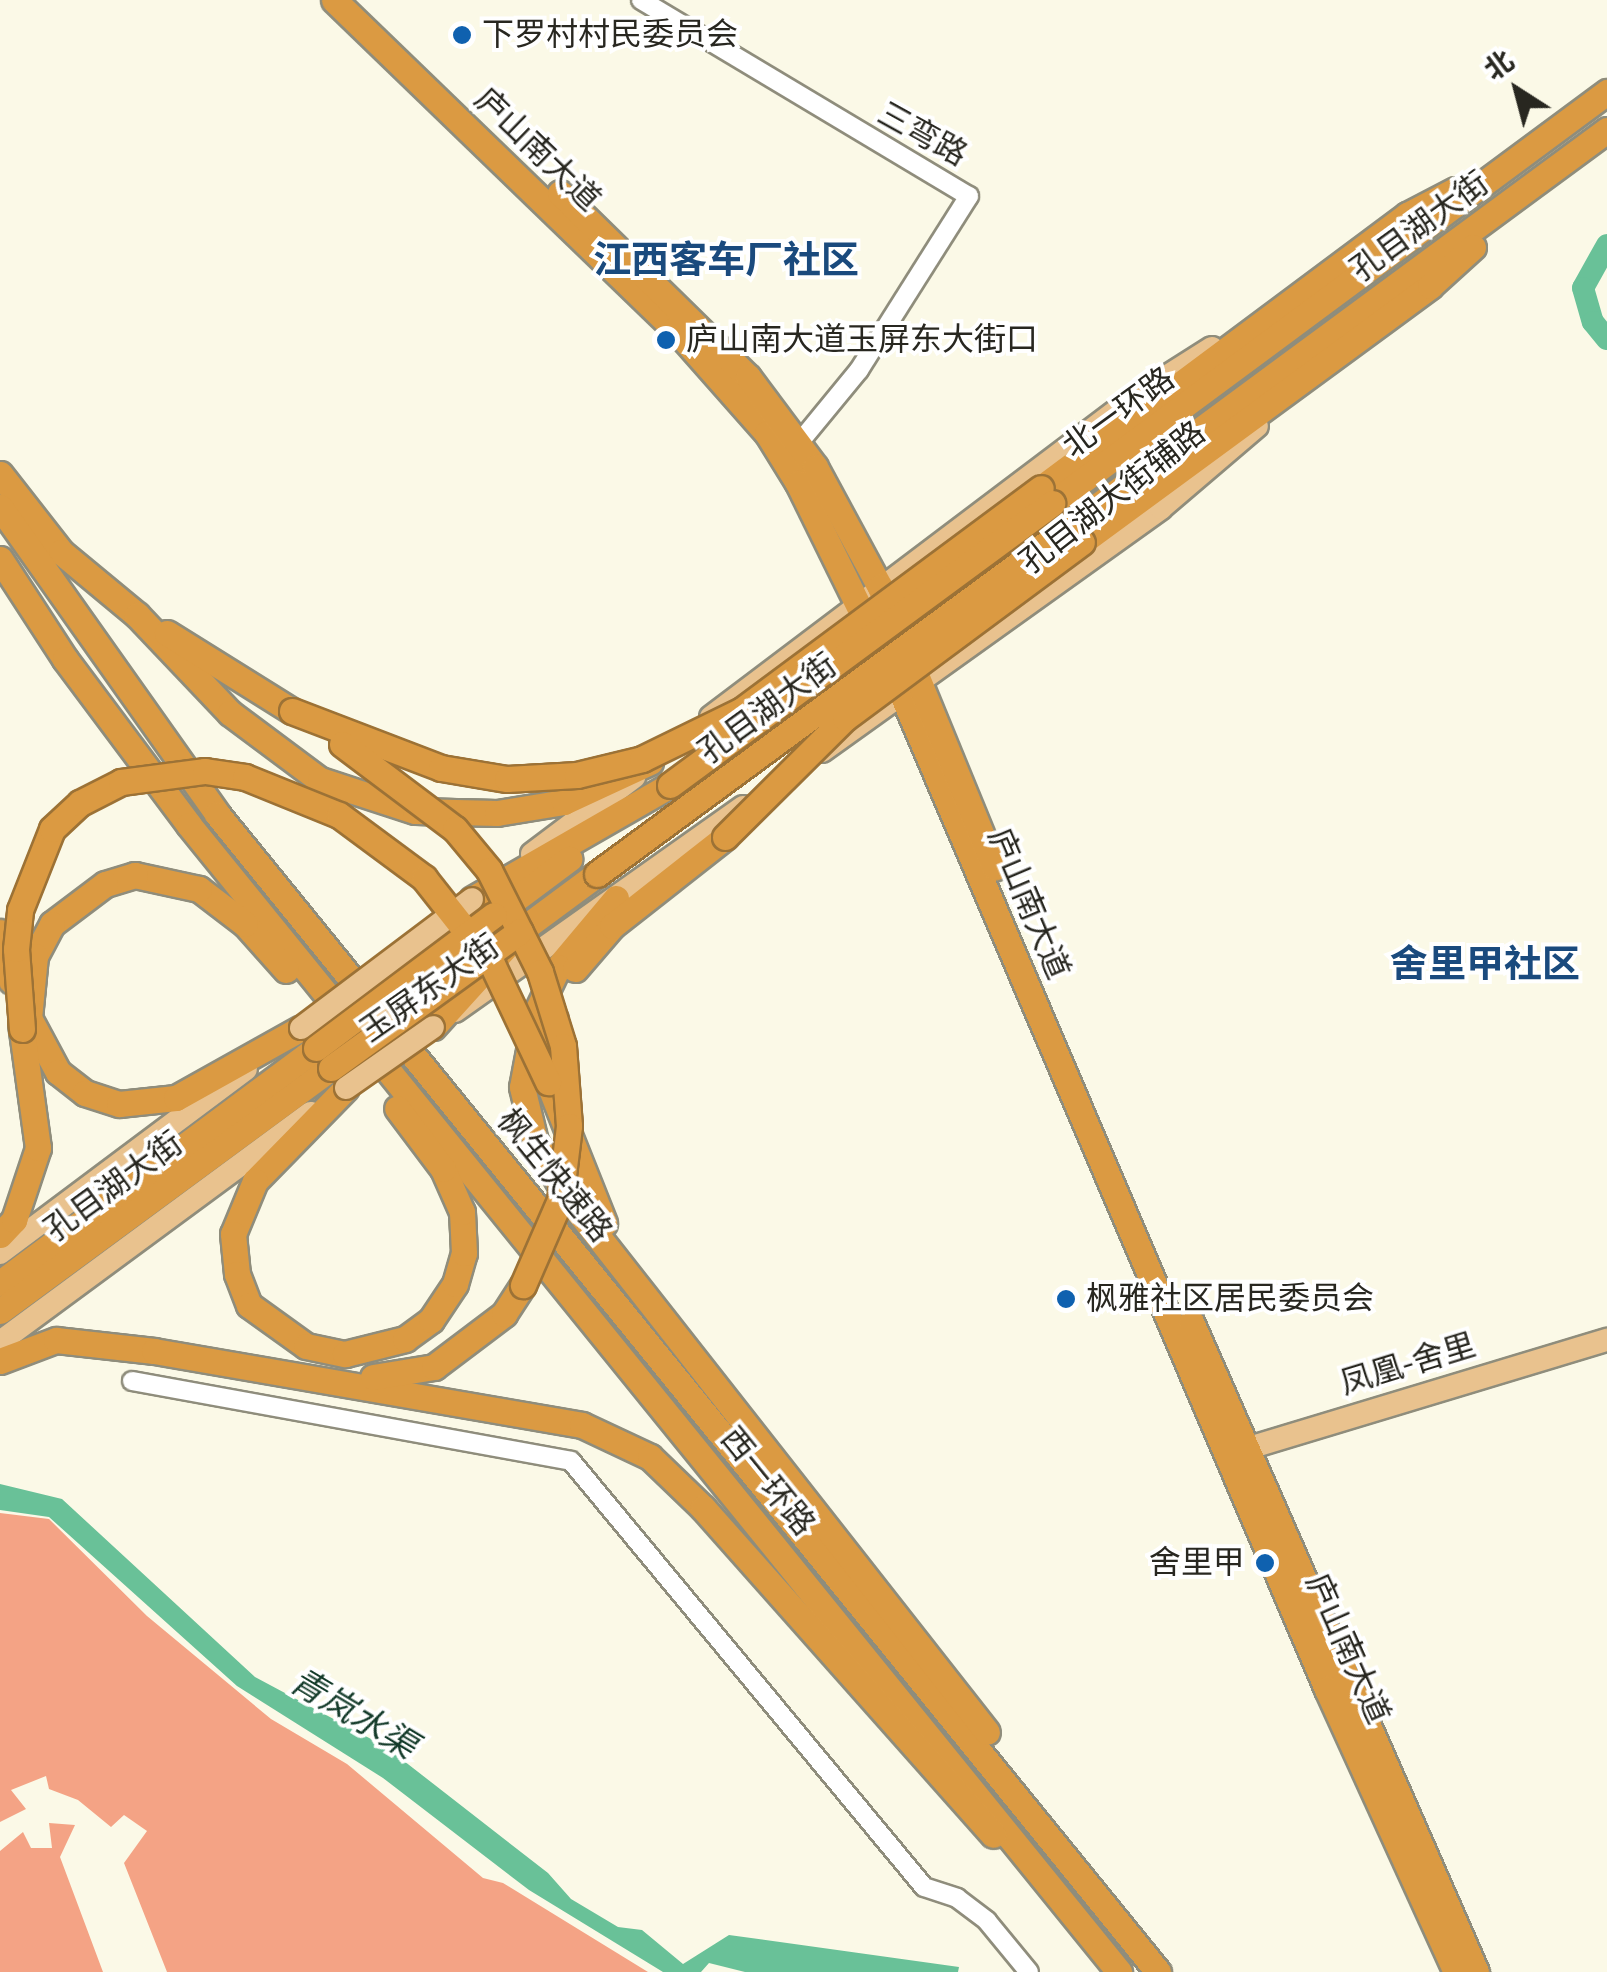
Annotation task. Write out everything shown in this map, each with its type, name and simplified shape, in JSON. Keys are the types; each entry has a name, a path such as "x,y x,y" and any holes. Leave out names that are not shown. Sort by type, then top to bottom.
{"highway":[{"name":"庐山南大道","path":"334,0 732,390 870,595"},
{"name":"庐山南大道","path":"358,0 692,319 798,443 911,688 1456,1972"},
{"name":"北一环路","path":"670,785 1046,495 1607,92"},
{"path":"548,1082 556,1012 576,966 612,926 726,837 845,718 1076,534 1355,343 1430,286 1572,156 1607,130"},
{"path":"292,711 442,768 506,778 577,775 642,758 742,710 1046,495 1407,215 1526,152"},
{"name":"孔目湖大街","path":"323,1058 520,931 1076,534 1572,156"},
{"path":"0,474 61,552 137,615 273,750 346,791 415,811 497,814 564,802 658,758"},
{"name":"枫生快速路","path":"0,507 217,814 1112,1913"},
{"path":"0,559 167,795 360,1037 389,1097 443,1169 462,1212 464,1253 455,1284 431,1320 392,1345 345,1354 306,1346 250,1305 237,1274 233,1234 255,1181 323,1058"},
{"path":"137,615 410,790 489,870 540,972 563,1046 569,1126 560,1200 539,1261 504,1314 434,1367 400,1377 303,1376"},
{"path":"22,1030 20,910 52,829 80,804 121,782 204,772 245,777 339,815 424,878 492,964 548,1082 592,1205 706,1371"},
{"path":"472,899 670,785"},
{"name":"孔目湖大街","path":"0,1311 157,1182 323,1058 494,914 670,785"},
{"path":"323,1058 176,1098 119,1104 85,1093 58,1072 29,1018 28,988 52,924 105,884 135,876 199,889 245,924 296,983 360,1037"},
{"path":"616,898 558,967 536,1012 522,1087 536,1141 567,1197 911,1630 1158,1972"},
{"path":"433,1027 520,931"},
{"path":"0,932 22,1030 38,1148 14,1220 0,1234"},
{"name":"西一环路","path":"360,1037 1119,1972"},
{"name":"孔目湖大街","path":"0,1284 157,1182"},
{"path":"0,1361 56,1340 303,1376 582,1425 650,1457 703,1508 962,1804 1088,1931"},
{"name":"庐山南大道","path":"1237,1451 1476,1972"}],"main road":[{"name":"孔目湖大街辅路","path":"870,595 1136,396 1334,272"},
{"name":"孔目湖大街辅路","path":"911,688 1161,508 1355,343"},
{"name":"玉屏东大街","path":"0,1342 323,1058 472,899 870,595"},
{"name":"玉屏东大街","path":"0,1253 323,1058 433,1027 911,688"},
{"name":"凤凰-舍里","path":"1237,1451 1607,1340"}],"street":[{"name":"三弯路","path":"653,3 969,196 859,370 798,443"},
{"path":"132,1381 571,1462 924,1887 957,1898 986,1921 1029,1972"}],"shaded area":[{"path":"0,1484 62,1499 255,1677 386,1747 548,1873 571,1899 618,1927 642,1930 683,1964 729,1935 959,1967 958,1972 745,1972 709,1963 701,1972 663,1972 529,1890 383,1778 237,1686 49,1517 0,1510"},
{"path":"0,1513 49,1519 147,1616 271,1719 347,1764 483,1878 503,1883 648,1972 167,1972 124,1863 147,1831 124,1815 111,1827 78,1800 49,1789 46,1776 11,1790 26,1809 0,1822"},
{"path":"49,1823 75,1825 60,1857 103,1972 0,1972 0,1851 23,1832 31,1848 52,1848"}],"waterway":[{"path":"1607,245 1583,288 1593,322 1607,339"}],"place":[{"name":"下罗村村民委员会","path":"462,35"},
{"name":"庐山南大道玉屏东大街口","path":"666,340"},
{"name":"枫雅社区居民委员会","path":"1066,1299"},
{"name":"舍里甲","path":"1265,1563"}],"district":[{"name":"江西客车厂社区","path":"726,261"},
{"name":"舍里甲社区","path":"1485,965"}],"water label":[{"name":"青岚水渠","path":"353,1714"}]}
